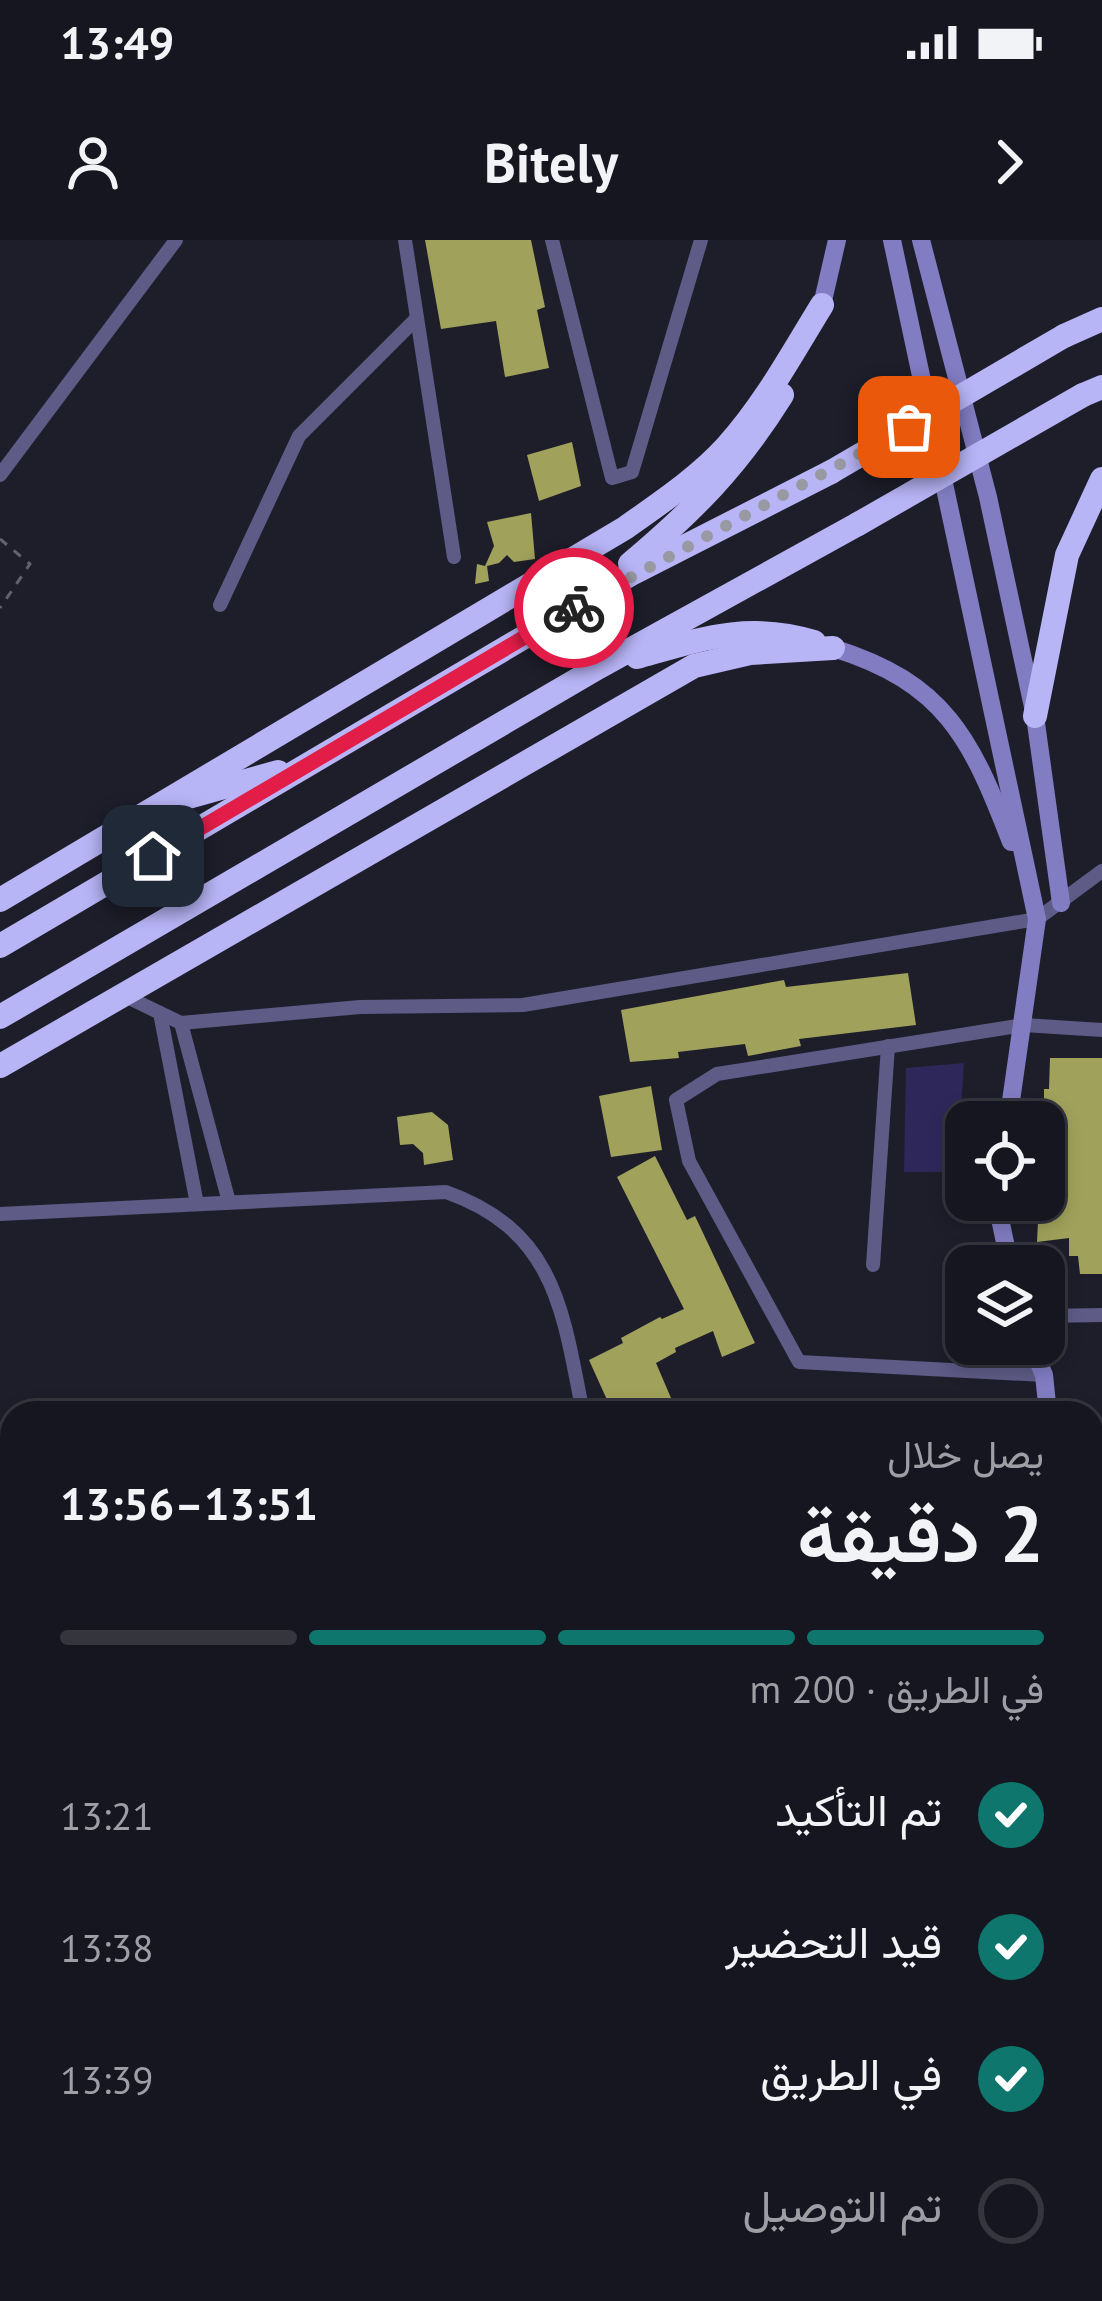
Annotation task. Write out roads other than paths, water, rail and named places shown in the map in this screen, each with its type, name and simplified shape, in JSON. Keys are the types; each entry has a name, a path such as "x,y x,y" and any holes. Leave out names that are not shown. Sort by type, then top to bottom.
{"highway":[{"path":"586,601 698,506 748,449 795,375 822,305"},
{"path":"0,899 606,539 679,490 728,445 822,305"},
{"path":"0,946 586,601 831,472 1064,336 1102,319"},
{"path":"0,1017 599,668 1092,391"},
{"path":"1035,716 1067,555 1102,479"},
{"path":"599,668 724,632 783,633 833,648"},
{"path":"0,1066 694,666 750,653 833,648"},
{"path":"151,807 310,764"}],"street":[{"path":"0,475 176,240"},
{"path":"405,240 454,557"},
{"path":"553,240 613,478 632,472 701,240"},
{"path":"822,305 837,240"},
{"path":"892,240 1037,919 1011,1101"},
{"path":"921,240 988,497 1035,716 1060,904"},
{"path":"220,605 299,436 417,318"},
{"path":"833,648 878,662 917,685 950,718 974,754 1031,896"},
{"path":"123,994 181,1023 360,1007 523,1005 1037,919 1102,871"},
{"path":"160,1012 197,1204"},
{"path":"181,1023 229,1202"},
{"path":"1044,1375 800,1362 689,1161 676,1100 717,1074 887,1046 1024,1025 1102,1030"},
{"path":"873,1265 887,1046"},
{"path":"0,1214 446,1192 484,1205 540,1258 565,1319 581,1401"},
{"path":"1065,1316 1102,1316"},
{"path":"1040,1365 1047,1401"}]}
